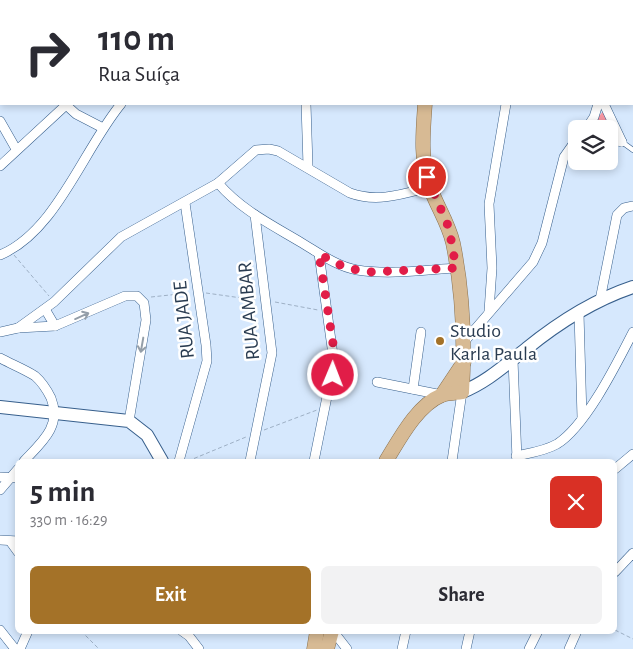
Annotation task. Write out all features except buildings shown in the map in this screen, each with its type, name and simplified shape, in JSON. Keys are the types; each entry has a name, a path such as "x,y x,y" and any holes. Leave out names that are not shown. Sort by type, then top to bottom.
{"main road":[{"path":"425,105 423,150 430,187 449,228 456,268 464,342 462,392"},
{"path":"394,459 420,424 462,392 483,382 544,336 600,300 633,287"},
{"path":"387,459 414,418 442,395 464,362"},
{"path":"442,395 462,392"},
{"path":"0,407 129,421 148,435 161,459"},
{"path":"314,649 317,634"},
{"path":"318,634 319,649"},
{"path":"326,649 332,634"}],"street":[{"path":"0,166 64,105"},
{"path":"66,105 88,121 103,128"},
{"path":"0,255 10,251 30,236 47,218 103,128 120,105"},
{"path":"306,105 308,166"},
{"path":"489,311 492,268 489,204 506,105"},
{"path":"592,120 598,105"},
{"path":"604,105 622,142"},
{"path":"0,121 16,149"},
{"path":"618,141 622,142"},
{"path":"18,328 54,302 121,238 185,203 218,182 249,155 262,149 278,151 308,166 350,193 363,197 381,198 430,187"},
{"path":"464,342 489,311 513,286 536,256 549,221 558,176 564,157 568,151"},
{"path":"218,182 237,202 255,215 346,268 370,272 456,268"},
{"name":"RUA JADE","path":"180,459 207,361 185,203"},
{"path":"600,300 617,215 624,208 633,206"},
{"name":"RUA AMBAR","path":"250,459 272,353 255,215"},
{"path":"314,459 334,362 319,254"},
{"path":"0,332 18,328 55,326 125,296 134,295 140,298 145,306 146,320 129,421"},
{"path":"45,309 55,326"},
{"path":"579,313 582,418"},
{"path":"463,326 482,320"},
{"path":"414,388 421,332"},
{"path":"513,360 516,458 558,444 582,418 610,375 633,332"},
{"path":"0,358 28,372 41,382 49,395 56,413 52,428 26,459"},
{"path":"377,382 442,395"},
{"path":"450,459 462,392"},
{"path":"617,467 633,454"},
{"path":"0,490 9,478"},
{"path":"0,540 14,541"},
{"path":"617,570 633,553"},
{"path":"0,630 15,649"},
{"path":"20,649 27,634"},
{"path":"187,634 199,649"},
{"path":"335,634 347,649"},
{"path":"402,649 405,634"},
{"path":"466,649 469,634"},
{"path":"529,649 536,634"},
{"path":"569,649 576,634"}],"lane":[{"path":"622,142 633,150"}],"path":[{"path":"10,251 54,302"},
{"path":"140,298 198,292"},
{"path":"192,459 325,407"},
{"path":"617,631 633,639"},
{"path":"83,634 100,649"}],"shaded area":[{"path":"604,110 609,120 596,120"}],"place":[{"name":"Studio Karla Paula","path":"440,341"}],"route":[{"path":"333,375 334,350 319,254 346,268 370,272 456,268 449,228 427,177"}]}
